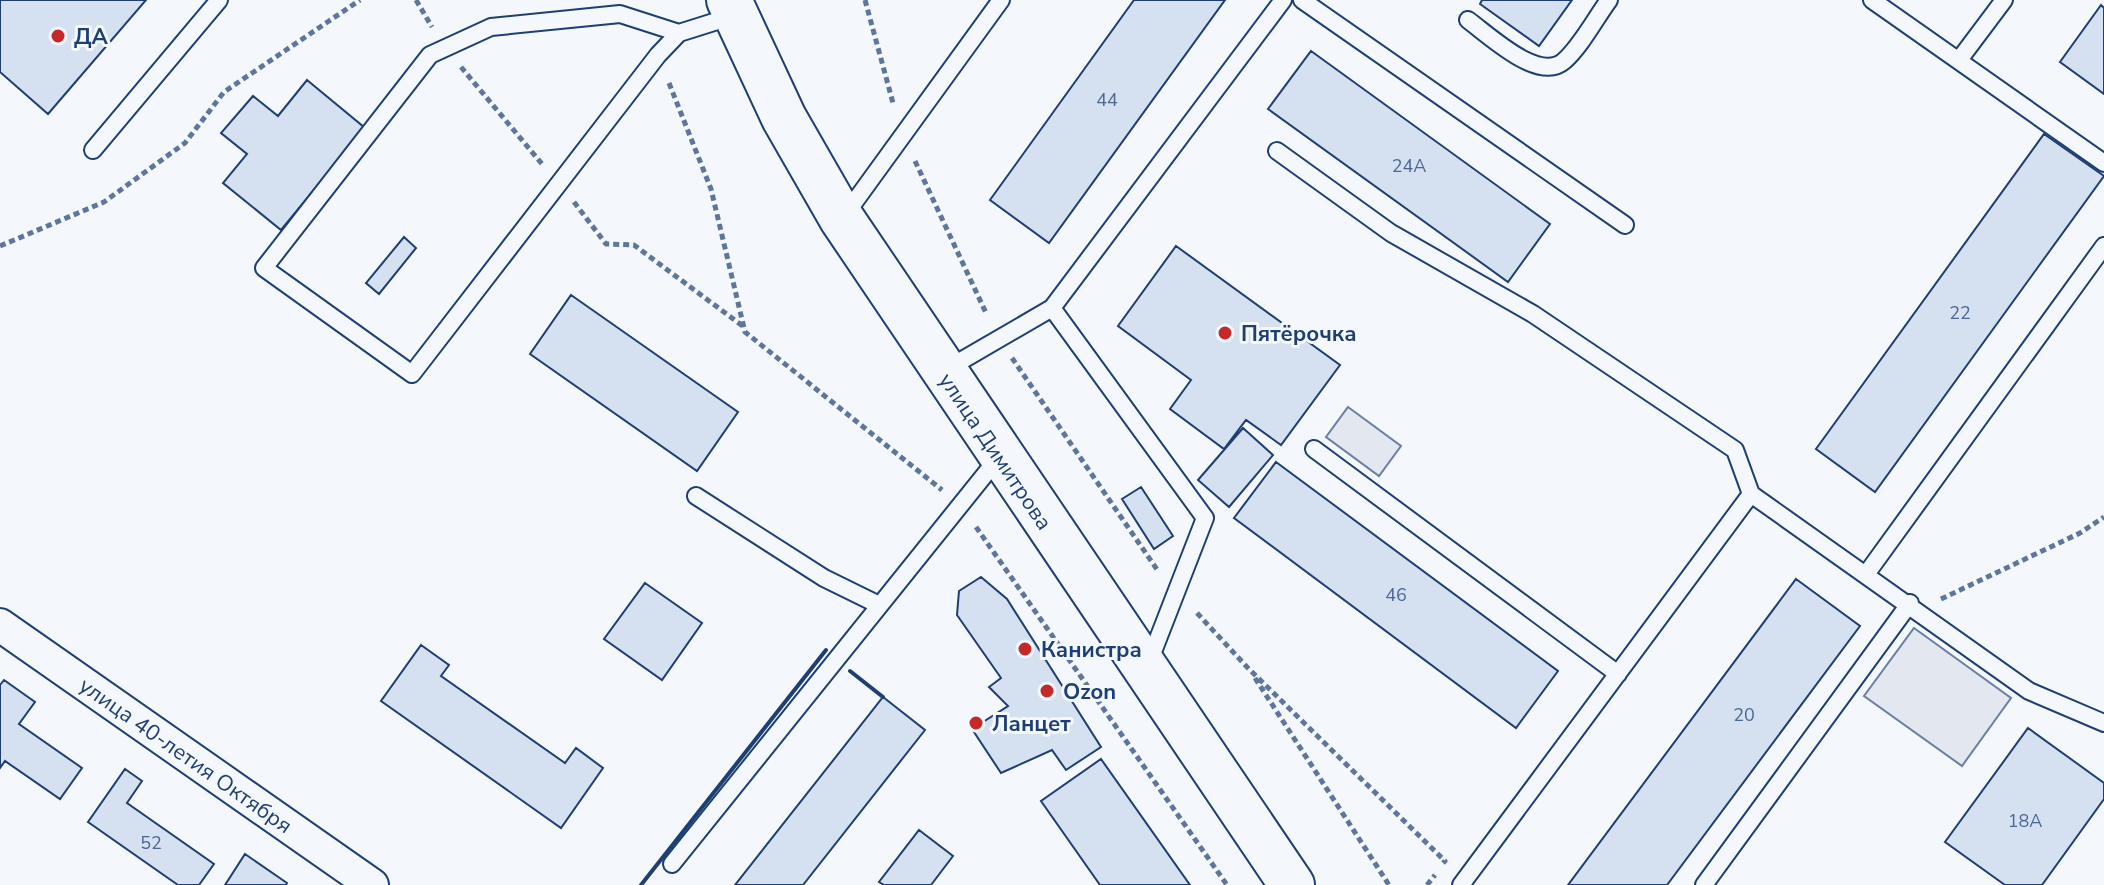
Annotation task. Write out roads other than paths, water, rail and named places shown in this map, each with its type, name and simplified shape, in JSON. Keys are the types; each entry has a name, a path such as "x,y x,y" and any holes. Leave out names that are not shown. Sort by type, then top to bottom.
{"main road":[{"name":"улица Димитрова","path":"732,8 784,118 842,219 1292,885"}],"street":[{"name":"улица 40-летия Октября","path":"0,625 372,885"}],"lane":[{"path":"93,150 219,0"},
{"path":"842,219 1001,0"},
{"path":"942,371 1052,308 1283,0"},
{"path":"1302,0 1625,225"},
{"path":"1468,20 1533,66 1549,69 1564,61 1609,0"},
{"path":"1872,0 2104,163"},
{"path":"1959,60 2004,0"},
{"path":"679,33 620,14 491,27 430,55 264,268 412,374 658,55 679,33 732,8"},
{"path":"1277,151 1391,233 1533,314 1735,450 1751,494 1867,573 2029,691 2104,723"},
{"path":"1867,573 2104,246"},
{"path":"1052,308 1205,518 1146,670"},
{"path":"1314,449 1618,674"},
{"path":"672,864 1000,456"},
{"path":"1461,885 1751,494"},
{"path":"696,496 824,578 879,605"},
{"path":"1704,885 1914,607"}],"place":[{"name":"ДА","path":"58,36"},
{"name":"Пятёрочка","path":"1225,333"},
{"name":"Канистра","path":"1025,649"},
{"name":"Ozon","path":"1047,691"},
{"name":"Ланцет","path":"976,723"}]}
